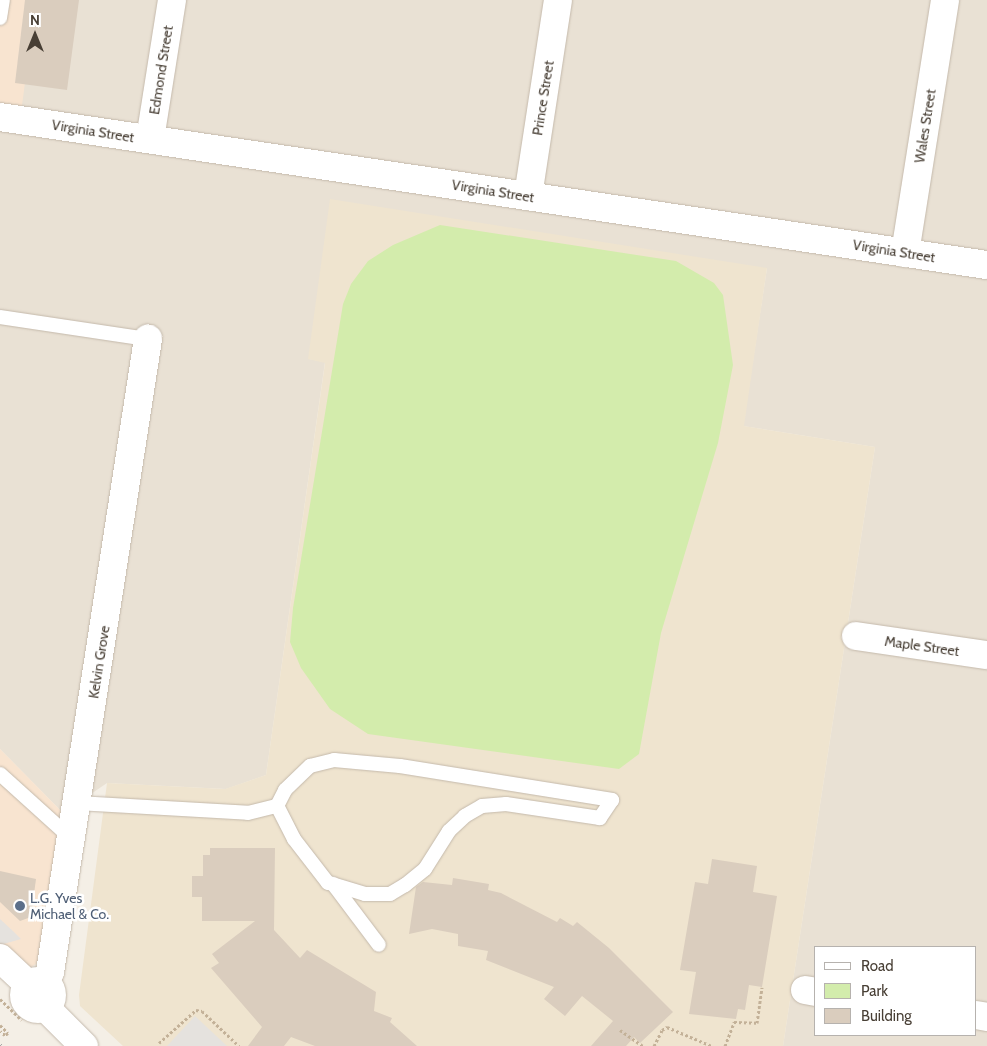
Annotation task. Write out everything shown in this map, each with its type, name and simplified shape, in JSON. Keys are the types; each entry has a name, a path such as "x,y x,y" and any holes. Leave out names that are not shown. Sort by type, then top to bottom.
{"street":[{"name":"Edmond Street","path":"150,139 172,0"},
{"name":"Prince Street","path":"528,196 558,0"},
{"name":"Wales Street","path":"905,253 945,0"},
{"name":"Virginia Street","path":"0,117 987,265"},
{"name":"Kelvin Grove","path":"39,991 50,972 148,339"},
{"name":"Maple Street","path":"856,636 987,655"},
{"path":"0,958 39,991 84,1046"}],"lane":[{"path":"0,18 3,0"},
{"path":"0,317 148,339"},
{"path":"77,803 248,813 277,806 285,790 310,766 334,760 400,766 612,800 600,818 506,804 482,806 465,816 449,831 425,869 390,894 365,894 328,883 294,840 277,806"},
{"path":"0,774 72,839"},
{"path":"333,884 379,945"}],"path":[{"path":"725,1046 734,1022 757,1023 762,987"},
{"path":"159,1044 196,1010 202,1011 239,1046"},
{"path":"0,1026 8,1033 5,1036 0,1031"},
{"path":"654,1046 662,1030 667,1027 712,1046"},
{"path":"620,1030 643,1046"}],"shaded area":[{"path":"0,0 36,0 21,113 0,111"},
{"path":"36,0 987,0 987,1046 783,1046 875,447 743,426 767,268 309,359 325,362 266,775 226,789 107,783 63,813 0,749 0,111"},
{"path":"330,199 767,268 744,426 875,447 783,1046 123,1046 80,1006 79,995 107,783 225,789 266,775 325,363 308,359"},
{"path":"0,749 63,813 38,963 29,968 0,947"},
{"path":"0,919 14,932 21,939 0,945"},
{"path":"195,1016 227,1046 167,1046"}],"green space":[{"path":"440,225 676,261 714,283 723,295 733,365 718,443 661,633 639,754 619,769 368,734 330,709 301,668 290,642 293,608 343,304 351,284 368,261 393,245"}],"building":[{"path":"25,0 79,0 67,90 15,83"},
{"path":"210,848 275,848 274,930 300,958 307,950 376,992 374,1011 392,1018 390,1022 417,1046 315,1046 291,1037 284,1046 248,1046 262,1027 211,968 219,963 212,954 255,921 202,921 202,897 192,897 192,876 203,876 203,855 210,855"},
{"path":"712,859 757,866 753,892 777,896 762,987 749,985 745,1010 738,1009 736,1019 689,1014 696,972 680,970 695,882 708,884"},
{"path":"0,871 36,879 31,917 20,921 0,902"},
{"path":"453,878 489,884 488,890 501,893 557,922 560,918 573,926 577,922 609,948 673,1012 640,1043 634,1037 626,1046 591,1046 613,1021 582,996 565,1016 544,999 554,987 486,960 488,951 458,946 458,934 432,929 409,934 416,887 423,882 452,885"}],"place":[{"name":"L.G. Yves Michael & Co.","path":"20,906"}]}
